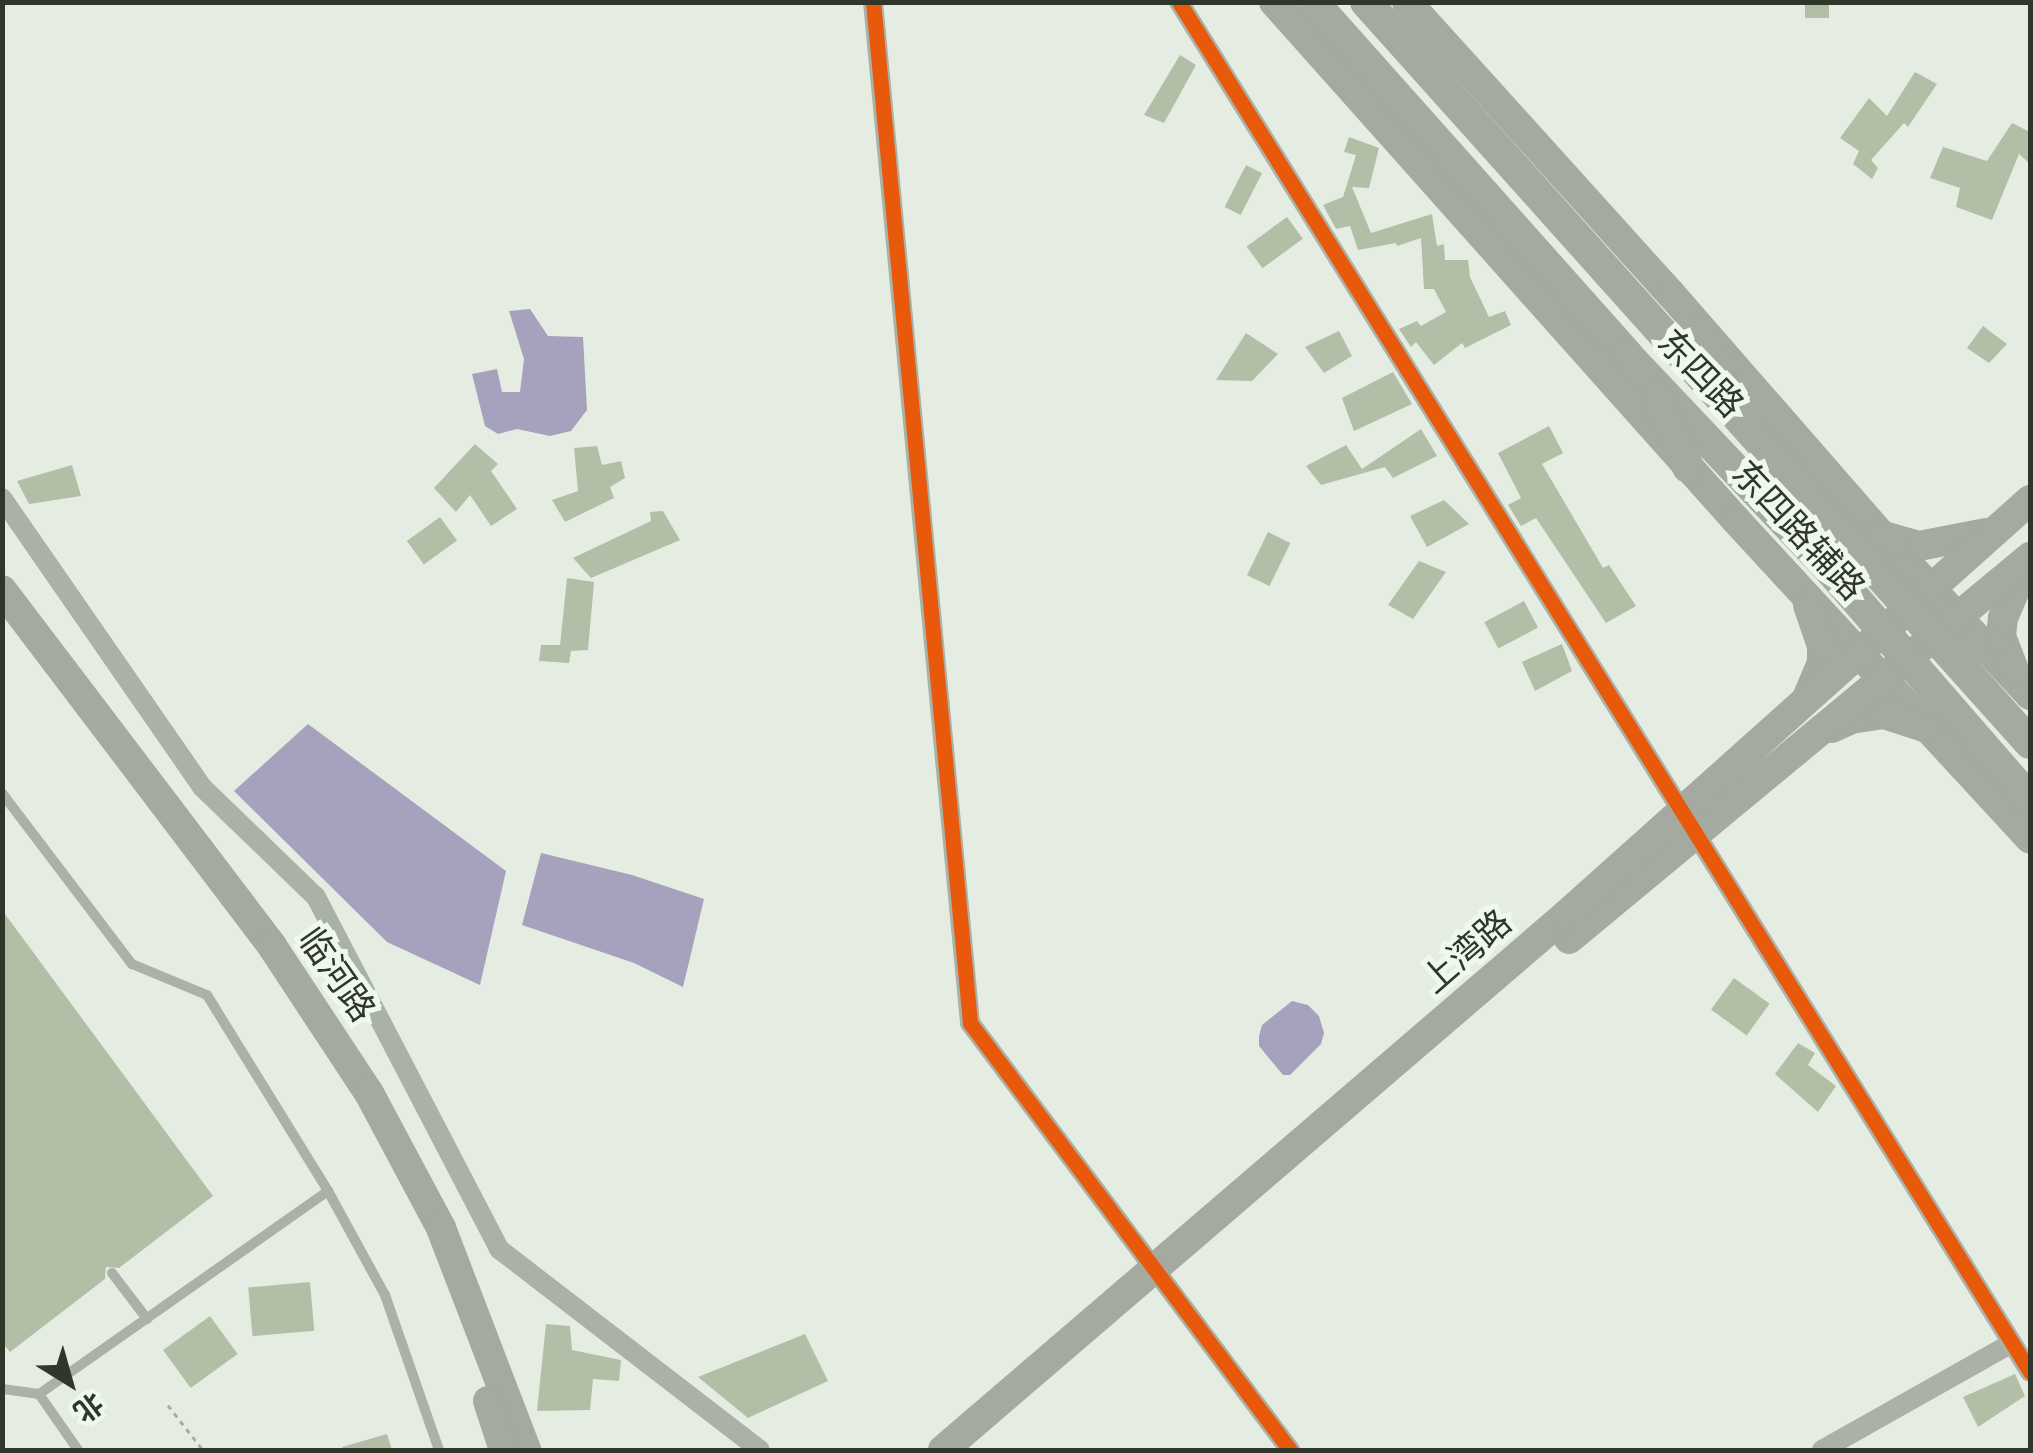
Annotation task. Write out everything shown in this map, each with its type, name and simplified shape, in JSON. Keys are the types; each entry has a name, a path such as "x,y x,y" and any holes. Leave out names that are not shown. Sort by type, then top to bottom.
{"main road":[{"name":"东四路辅路","path":"1274,2 1796,586 1872,643"},
{"name":"东四路","path":"1312,2 1646,375 1760,493 1895,669 2030,800"},
{"name":"东四路","path":"1366,2 1816,500 1947,627 2030,743"},
{"name":"东四路辅路","path":"1406,2 1880,534 1921,598"},
{"path":"1702,333 1748,424"},
{"path":"1646,375 1688,467"},
{"path":"1816,500 1880,534 1920,546 1984,534 2020,509"},
{"name":"上湾路","path":"943,1450 1160,1279 1632,884 1802,706 2020,509"},
{"name":"上湾路","path":"1691,821 1808,742 2030,559"},
{"path":"2028,693 2001,636 2008,603 2030,559"},
{"path":"1796,586 1813,615 1822,646 1819,677 1802,706"},
{"name":"临河路","path":"2,590 282,961 369,1093 441,1228 526,1450"},
{"name":"临河路","path":"2,622 278,988 376,1141 419,1223 462,1325 504,1450"},
{"path":"1947,627 2028,693"},
{"path":"1895,669 1933,731 2030,838"},
{"path":"1808,742 1851,718 1884,714 1933,731 2004,771"},
{"name":"上湾路","path":"976,1450 1160,1279"}],"street":[{"path":"873,2 970,1023 1290,1450"},
{"path":"1180,2 2030,1372"},
{"path":"2,498 202,787 316,897 499,1249 760,1450"},
{"path":"1822,1450 2012,1343"}],"lane":[{"path":"2,792 132,964 207,995 328,1191 385,1295 439,1450"},
{"path":"2,1389 39,1394 328,1191"},
{"path":"112,1273 147,1319"},
{"path":"39,1394 78,1450"}],"path":[{"path":"168,1405 203,1450"}],"shaded area":[{"path":"530,309 548,336 583,337 587,410 571,431 550,436 517,429 498,434 485,426 472,374 497,369 502,392 520,392 524,359 509,311"},
{"path":"308,724 506,871 480,985 387,942 234,791"},
{"path":"541,853 632,875 704,899 683,987 634,963 522,925"},
{"path":"1292,1001 1308,1005 1319,1016 1324,1033 1321,1044 1290,1075 1283,1075 1259,1046 1259,1036 1262,1025"}],"building":[{"path":"1805,2 1829,2 1829,18 1805,18"},
{"path":"1180,55 1196,65 1164,123 1144,115"},
{"path":"1915,72 1937,84 1908,127 1904,123 1871,160 1878,168 1872,179 1853,164 1859,151 1840,138 1869,98 1887,116"},
{"path":"2012,123 2030,132 2030,164 2019,154 1992,220 1956,207 1960,188 1930,178 1943,147 1987,161"},
{"path":"1349,137 1379,148 1369,188 1352,187 1371,233 1432,214 1437,246 1444,244 1445,260 1468,260 1470,277 1489,317 1505,311 1511,325 1465,348 1462,343 1434,365 1416,342 1411,347 1399,329 1417,321 1421,326 1446,312 1434,289 1424,289 1421,238 1397,246 1396,243 1358,250 1350,226 1336,229 1323,205 1343,197 1356,155 1344,152"},
{"path":"1246,165 1262,173 1241,215 1225,207"},
{"path":"1287,217 1303,239 1262,268 1247,246"},
{"path":"1983,326 2007,344 1989,363 1967,348"},
{"path":"1339,331 1352,356 1324,373 1305,347"},
{"path":"1246,333 1278,354 1252,381 1216,380"},
{"path":"1393,372 1412,404 1354,431 1342,398"},
{"path":"1549,426 1563,453 1542,464 1603,568 1609,565 1636,606 1606,623 1536,518 1521,526 1508,505 1521,498 1498,453"},
{"path":"1421,429 1437,456 1393,478 1385,467 1321,485 1306,466 1346,445 1362,469"},
{"path":"475,444 498,464 491,471 517,509 491,526 470,495 456,512 434,488"},
{"path":"597,446 602,465 621,461 625,478 610,487 614,498 565,522 552,500 578,491 574,448"},
{"path":"72,465 81,496 29,504 17,481"},
{"path":"1444,500 1469,524 1427,547 1410,516"},
{"path":"663,511 680,540 591,578 573,558 651,521 650,512"},
{"path":"440,517 457,540 424,565 407,541"},
{"path":"1268,532 1290,543 1269,586 1247,575"},
{"path":"1419,561 1446,572 1413,619 1388,605"},
{"path":"567,578 594,582 588,650 571,651 569,663 539,661 541,645 560,645"},
{"path":"1524,601 1538,627 1498,649 1484,622"},
{"path":"1562,644 1572,671 1535,691 1522,662"},
{"path":"2,910 213,1196 119,1268 106,1267 105,1279 10,1352 2,1342"},
{"path":"1734,978 1770,1004 1747,1035 1711,1010"},
{"path":"1798,1043 1815,1053 1808,1065 1836,1086 1818,1112 1775,1074"},
{"path":"310,1282 314,1331 253,1336 248,1287"},
{"path":"210,1316 238,1354 191,1388 163,1350"},
{"path":"546,1324 570,1326 572,1350 621,1360 619,1381 593,1379 590,1410 537,1411"},
{"path":"805,1334 828,1381 748,1418 698,1377"},
{"path":"2015,1374 2025,1396 1978,1427 1963,1397"},
{"path":"387,1434 392,1450 342,1447"}],"cycle path":[{"path":"873,2 970,1023 1290,1450"},
{"path":"1179,2 2030,1372"}]}
